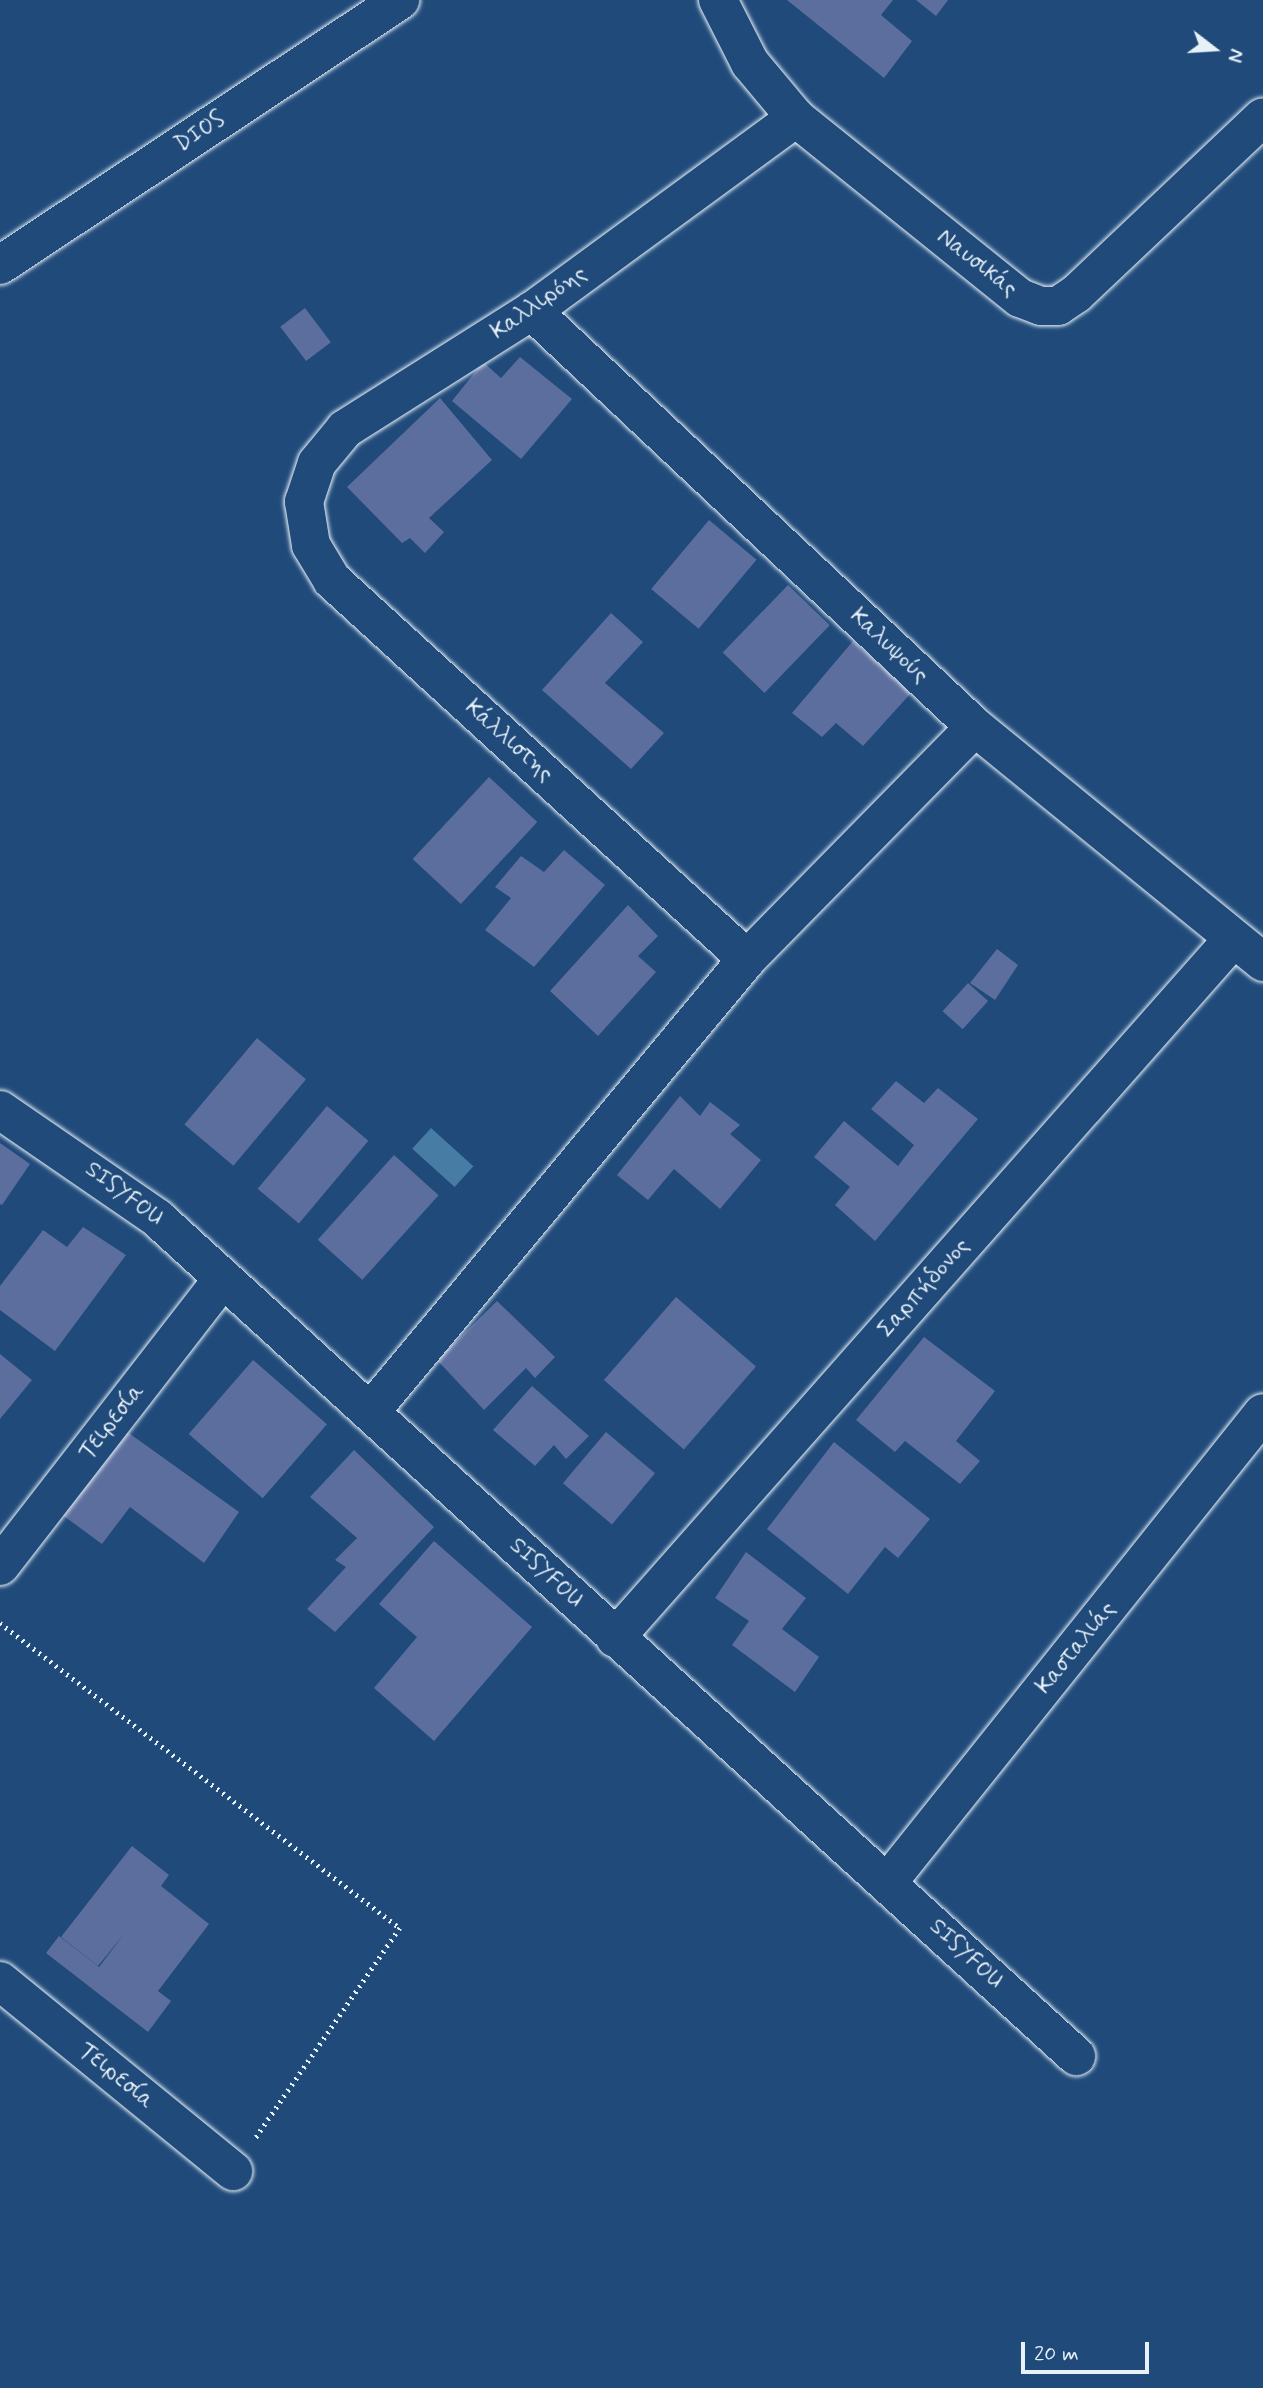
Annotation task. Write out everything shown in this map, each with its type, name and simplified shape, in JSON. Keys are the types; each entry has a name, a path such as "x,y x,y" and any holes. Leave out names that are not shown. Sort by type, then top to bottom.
{"street":[{"name":"DIOS","path":"0,265 400,0"},
{"name":"Ναυσικάς","path":"719,0 750,63 796,118 1020,298 1058,306 1263,117"},
{"name":"Καλλιρόης","path":"304,502 317,463 345,429 532,310 796,118"},
{"name":"Καλυψούς","path":"532,310 975,727 1263,962"},
{"name":"Κάλλιστης","path":"304,502 311,545 332,580 747,959"},
{"path":"372,1411 747,959 975,727"},
{"name":"Σαρπήδονος","path":"615,1637 1234,939"},
{"name":"SISYFOU","path":"0,1110 157,1218 372,1411 615,1637 888,1882 1076,2056"},
{"name":"Τειρεσία","path":"0,1566 223,1278"},
{"name":"Κασταλιάς","path":"888,1882 1263,1413"},
{"name":"Τειρεσία","path":"0,1981 233,2171"}],"path":[{"path":"0,1623 400,1928 233,2171"}],"water":[{"path":"431,1128 473,1166 455,1187 412,1149"}],"building":[{"path":"787,0 893,0 881,15 912,41 884,78"},
{"path":"916,0 948,0 936,16"},
{"path":"305,308 331,342 306,361 280,327"},
{"path":"520,357 572,399 521,459 452,401 483,362 501,378"},
{"path":"440,398 492,460 429,518 444,532 425,553 410,538 402,543 347,487"},
{"path":"709,520 756,560 699,629 651,589"},
{"path":"788,585 830,625 764,693 723,653"},
{"path":"611,613 643,642 605,683 664,733 631,769 542,690"},
{"path":"853,641 911,693 863,746 836,723 822,737 792,713"},
{"path":"489,777 537,822 461,904 413,859"},
{"path":"564,850 605,885 534,967 485,930 511,898 495,887 521,856 544,872"},
{"path":"628,905 658,936 638,956 656,972 598,1036 550,991"},
{"path":"997,949 1018,965 995,1000 970,983"},
{"path":"968,983 988,1001 963,1029 943,1011"},
{"path":"257,1038 306,1079 233,1166 184,1125"},
{"path":"896,1081 924,1103 938,1088 978,1119 875,1241 835,1205 850,1187 814,1157 844,1121 898,1166 914,1145 871,1109"},
{"path":"680,1096 700,1116 710,1102 740,1125 730,1134 761,1160 720,1209 674,1169 648,1200 617,1175"},
{"path":"327,1106 368,1141 299,1223 258,1189"},
{"path":"0,1143 30,1164 2,1205 0,1204"},
{"path":"394,1155 439,1195 362,1280 318,1240"},
{"path":"83,1227 126,1255 55,1351 0,1310 0,1286 43,1230 67,1247"},
{"path":"676,1297 756,1367 684,1450 604,1380"},
{"path":"497,1301 555,1357 535,1378 526,1368 484,1410 437,1360"},
{"path":"924,1337 995,1391 956,1441 980,1461 960,1484 905,1441 895,1452 856,1420"},
{"path":"0,1354 32,1380 0,1419"},
{"path":"253,1360 327,1424 263,1498 189,1434"},
{"path":"532,1386 589,1436 566,1459 554,1445 535,1466 493,1430"},
{"path":"119,1426 239,1512 204,1563 130,1507 102,1544 57,1511"},
{"path":"606,1432 655,1473 612,1524 563,1483"},
{"path":"834,1442 930,1519 898,1558 885,1547 848,1594 767,1529"},
{"path":"354,1450 434,1527 335,1632 307,1609 346,1567 335,1560 357,1538 310,1497"},
{"path":"434,1541 532,1627 434,1741 374,1688 417,1637 379,1604"},
{"path":"746,1552 806,1598 782,1629 819,1657 795,1692 732,1645 749,1621 715,1598"},
{"path":"132,1846 169,1875 161,1886 209,1924 158,1991 171,2001 148,2032 46,1953 59,1936 99,1967 124,1934 98,1966 61,1937"}]}
